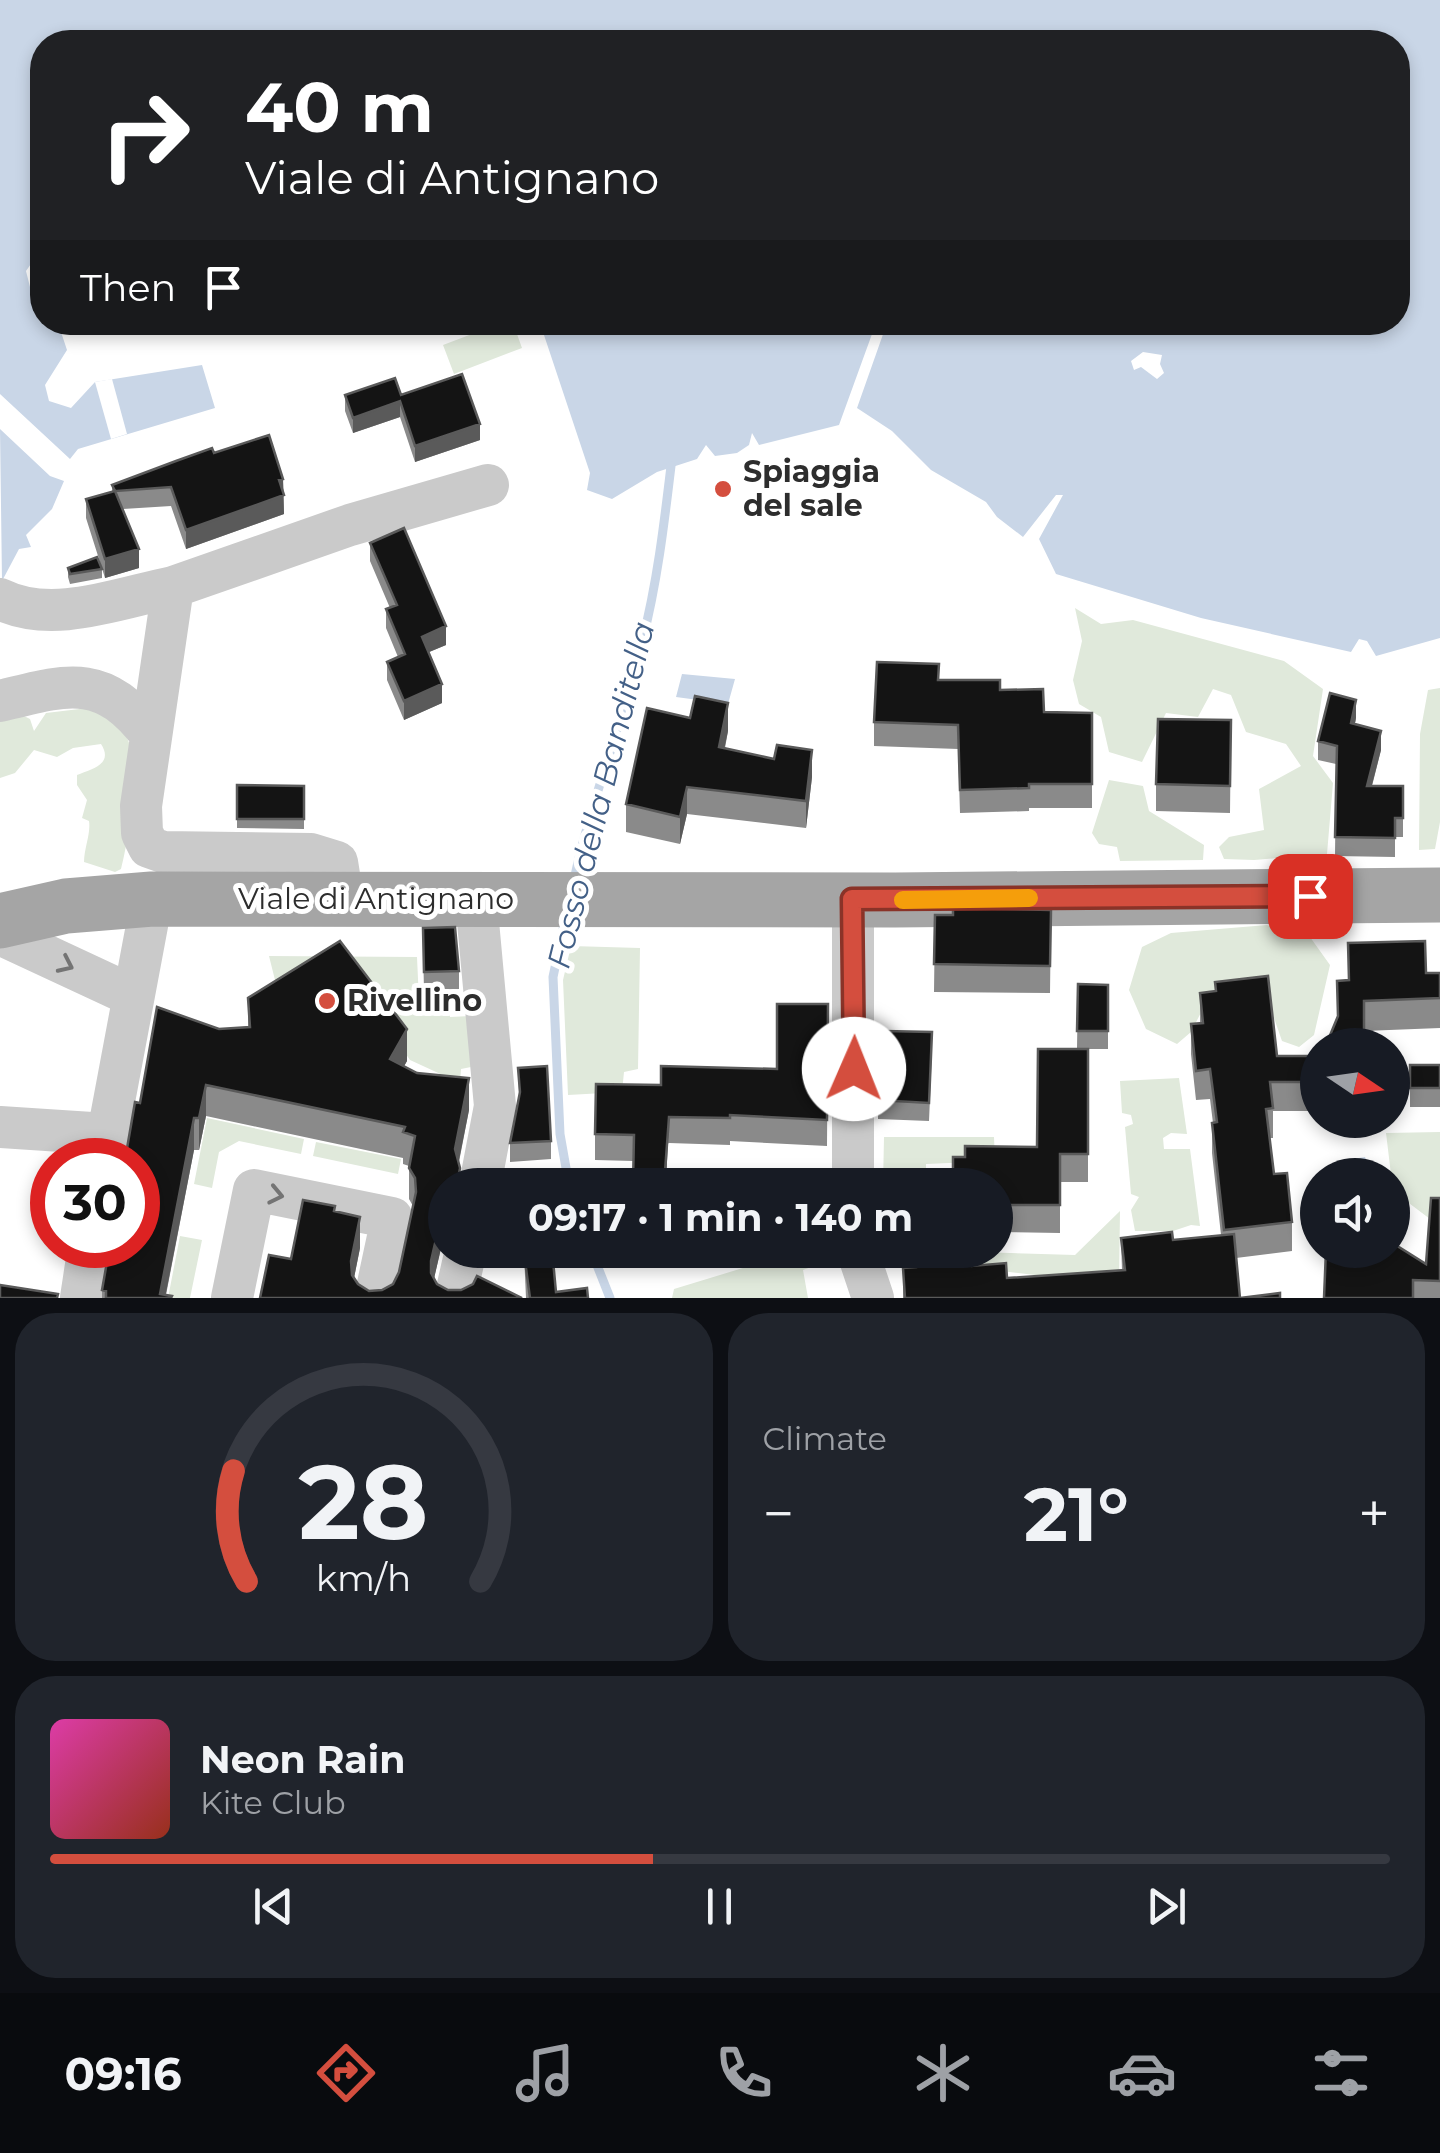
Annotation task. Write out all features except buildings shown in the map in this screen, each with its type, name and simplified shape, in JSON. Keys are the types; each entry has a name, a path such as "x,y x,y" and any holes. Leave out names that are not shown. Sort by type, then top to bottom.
{"main road":[{"name":"Viale di Antignano","path":"0,921 66,906 152,900 1440,895"}],"street":[{"path":"0,599 19,608 66,610 173,587 350,525 488,485"},
{"path":"173,587 141,806 142,834 149,847 164,852 311,854 337,862 343,900"},
{"path":"0,701 60,686 85,686 106,694 134,714 151,735"},
{"path":"853,1168 855,992 874,899"},
{"path":"107,1138 152,900"},
{"path":"459,900 484,1009 495,1106 483,1168"},
{"path":"0,934 133,996"},
{"path":"0,1126 60,1138"},
{"path":"232,1298 254,1190 392,1218 375,1298"},
{"path":"81,1298 86,1268"},
{"path":"455,1298 462,1268"},
{"path":"863,1268 873,1298"}],"shaded area":[{"path":"469,335 517,335 522,348 454,374 443,345"},
{"path":"1075,608 1101,624 1133,620 1284,661 1323,689 1313,756 1333,783 1327,854 1224,859 1219,847 1229,837 1264,830 1259,789 1301,766 1286,744 1246,732 1231,695 1213,689 1198,717 1166,713 1142,762 1109,752 1101,717 1079,704 1073,680 1082,641"},
{"path":"1440,688 1440,822 1435,849 1419,850 1420,734 1428,690"},
{"path":"88,708 119,727 126,736 133,764 130,821 121,869 115,872 84,862 89,821 82,818 87,800 77,785 77,775 103,761 101,744 73,748 57,757 34,750 15,773 0,778 0,720 24,716 30,719 34,731 46,713"},
{"path":"1109,780 1143,786 1149,811 1204,845 1203,860 1120,861 1117,847 1099,844 1092,833"},
{"path":"1267,925 1310,937 1330,965 1316,1028 1300,1028 1299,1047 1282,1041 1263,986 1212,991 1191,1032 1177,1044 1146,1029 1129,990 1142,947 1171,933"},
{"path":"571,946 640,948 638,1069 624,1072 622,1092 568,1095 563,980"},
{"path":"269,956 417,957 419,1001 448,1001 450,1017 470,1016 471,1067 461,1069 460,1083 410,1060 344,965 280,1000"},
{"path":"1179,1078 1187,1134 1171,1133 1163,1138 1164,1149 1190,1149 1200,1226 1135,1231 1131,1210 1139,1197 1131,1194 1125,1127 1133,1124 1131,1115 1122,1113 1120,1081"},
{"path":"207,1118 304,1139 301,1154 239,1141 219,1152 212,1188 194,1184"},
{"path":"1440,1132 1440,1219 1430,1219 1410,1204 1410,1158 1389,1158 1387,1138 1410,1138 1410,1133"},
{"path":"884,1137 994,1137 995,1161 883,1168"},
{"path":"316,1142 401,1159 398,1174 313,1156"},
{"path":"1120,1211 1119,1285 983,1268 1013,1268 1013,1253 1075,1255"},
{"path":"180,1236 202,1240 190,1298 168,1298"},
{"path":"743,1268 808,1268 803,1270 808,1298 672,1298 674,1289"}],"water":[{"path":"0,0 1440,0 1440,638 1376,656 1367,641 1359,639 1351,652 1201,618 1056,574 1039,539 1063,495 1056,495 1023,537 997,517 986,502 931,470 892,431 857,408 883,335 1410,335 1410,30 30,30 30,265 26,271 30,335 62,335 67,350 45,385 49,401 71,408 95,382 202,365 215,408 78,449 70,459 0,394","holes":["1143,352 1162,355 1164,373 1157,379 1141,367 1134,370 1131,361"]},
{"path":"544,335 872,335 839,425 759,445 752,433 749,445 737,453 715,456 706,445 697,459 657,472 612,499 587,490 590,473"},
{"path":"0,429 50,476 64,481 52,509 26,535 31,547 19,549 2,581"},
{"path":"682,674 735,679 728,704 676,697"}],"pier":[{"path":"112,379 127,434 111,439 95,382"}],"waterway":[{"name":"Fosso della Banditella","path":"574,880 647,620 671,466"},
{"name":"Fosso della Banditella","path":"566,915 553,977 560,1134 566,1168"},
{"name":"Fosso della Banditella","path":"598,1268 610,1298"}],"slow traffic":[{"path":"903,900 1029,898"}],"place":[{"name":"Spiaggia del sale","path":"723,489"},
{"name":"Rivellino","path":"327,1001"}],"route":[{"path":"854,1069 852,899 1310,896"}]}
